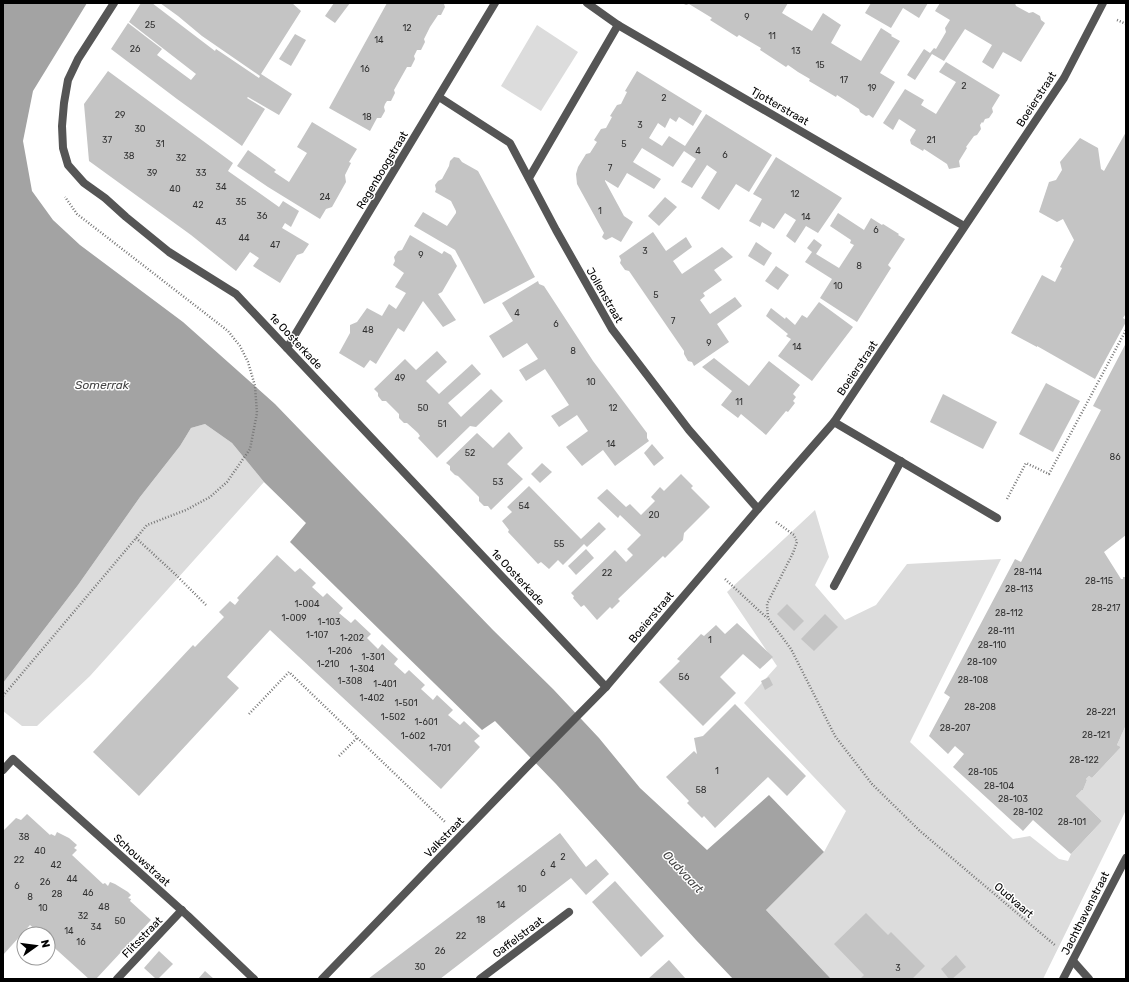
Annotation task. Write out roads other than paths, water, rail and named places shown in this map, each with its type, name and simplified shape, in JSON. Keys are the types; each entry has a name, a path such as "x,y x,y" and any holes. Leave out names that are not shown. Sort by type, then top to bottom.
{"street":[{"name":"1e Oosterkade","path":"114,3 78,59 68,80 62,126 63,148 68,165 84,183 105,198 169,252 236,294 606,687"},
{"name":"Regenboogstraat","path":"287,348 495,3"},
{"name":"Tjotterstraat","path":"587,3 618,25 964,226"},
{"name":"Boeierstraat","path":"582,712 606,687 834,422 1064,78 1103,3"},
{"path":"529,178 618,25"},
{"name":"Jollenstraat","path":"439,97 510,143 556,230 612,329 689,430 758,509"},
{"path":"834,422 998,518"},
{"path":"834,586 901,461"},
{"name":"Valkstraat","path":"322,979 582,712"},
{"name":"Schouwstraat","path":"3,770 13,759 182,910 254,979"},
{"name":"Jachthavenstraat","path":"1063,979 1126,858"},
{"name":"Flitsstraat","path":"117,979 182,910"},
{"name":"Gaffelstraat","path":"480,979 569,912"},
{"path":"1073,961 1089,979"}],"water":[{"name":"Somerrak","path":"3,3 87,3 33,91 23,141 32,191 53,220 80,245 183,322 275,404 493,630 553,689 599,738 640,788 707,850 769,795 824,852 766,910 831,979 733,979 556,784 495,721 482,730 290,542 306,523 264,482 232,443 205,424 191,428 180,446 140,497 78,585 3,683"}],"water label":[{"name":"Oudvaart","path":"683,872"}]}
